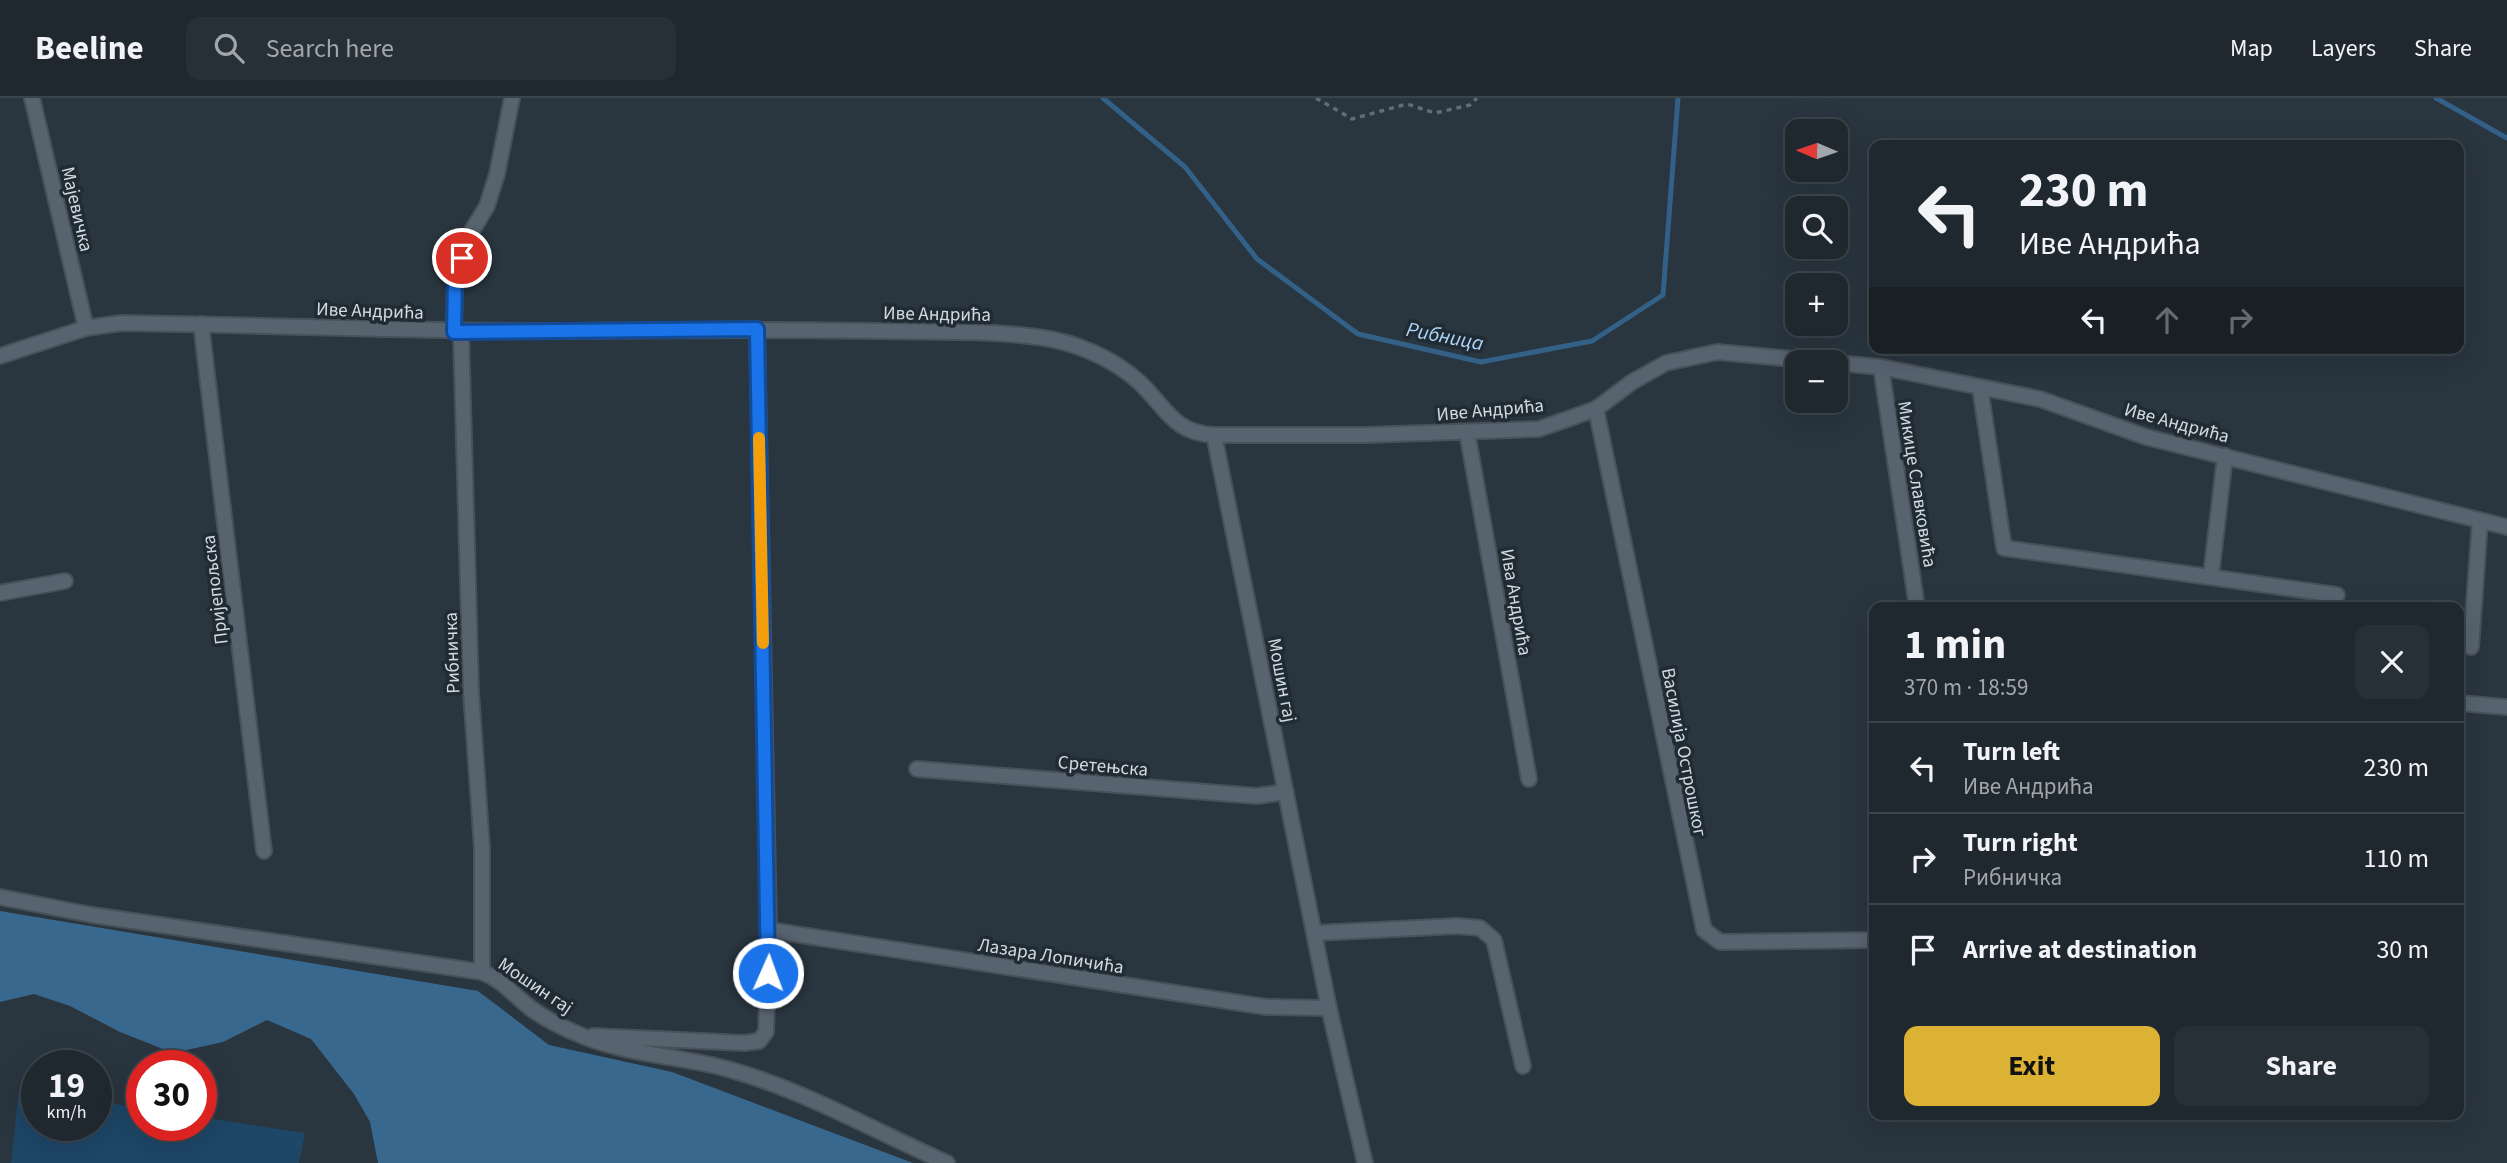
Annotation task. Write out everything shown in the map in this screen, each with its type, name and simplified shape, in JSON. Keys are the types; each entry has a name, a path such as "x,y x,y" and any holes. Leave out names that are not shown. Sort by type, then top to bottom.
{"street":[{"name":"Мајевичка","path":"32,98 86,328"},
{"name":"Рибничка","path":"482,972 482,848 471,692 455,281 470,234 487,206 497,174 512,98"},
{"name":"Иве Андрића","path":"0,356 86,328 122,323 457,332 757,329 982,333 1040,337 1085,349 1119,366 1140,383 1177,423 1191,432 1214,435 1539,429 1596,410 1632,383 1666,363 1717,352 1785,358"},
{"name":"Пријепољска","path":"201,324 264,851"},
{"path":"587,1038 612,1035 696,1041 759,1041 766,1024 769,930 757,329"},
{"name":"Иве Андрића","path":"1848,364 2040,398 2146,437 2507,527"},
{"name":"Микице Славковића","path":"1881,368 1916,602"},
{"path":"1980,387 2004,548 2337,595"},
{"name":"Василија Острошког","path":"1596,410 1704,930 1720,942 1869,940"},
{"name":"Ива Андрића","path":"1467,432 1529,779"},
{"name":"Мошин гај","path":"1214,435 1329,1008 1366,1163"},
{"path":"2211,576 2225,456"},
{"path":"2471,647 2480,520"},
{"path":"0,593 65,581"},
{"path":"2464,703 2507,707"},
{"name":"Сретењска","path":"917,769 1257,796 1286,792"},
{"name":"Мошин гај","path":"0,897 92,915 482,972 498,978 529,1007 556,1025 587,1038 640,1054 731,1070 780,1088 947,1163"},
{"path":"1315,933 1457,926 1479,928 1494,940 1523,1066"},
{"name":"Лазара Лопичића","path":"769,930 1266,1007 1329,1008"}],"path":[{"path":"1317,98 1352,119 1407,104 1435,113 1470,105 1477,98"}],"shaded area":[{"path":"0,911 478,991 549,1045 672,1072 913,1163 378,1163 370,1122 354,1094 311,1039 267,1020 223,1042 187,1050 165,1050 120,1032 70,1006 34,994 0,1002"},
{"path":"19,1090 21,1141 112,1141 112,1103 126,1106 126,1141 217,1141 217,1119 305,1133 299,1163 11,1163"}],"waterway":[{"name":"Рибница","path":"1103,98 1185,167 1257,259 1358,334 1481,362 1592,341 1663,295 1678,98"},
{"name":"Рибница","path":"2436,98 2507,138"}],"slow traffic":[{"path":"759,438 763,643"}],"route":[{"path":"462,258 455,281 454,332 757,329 768,973"}]}
